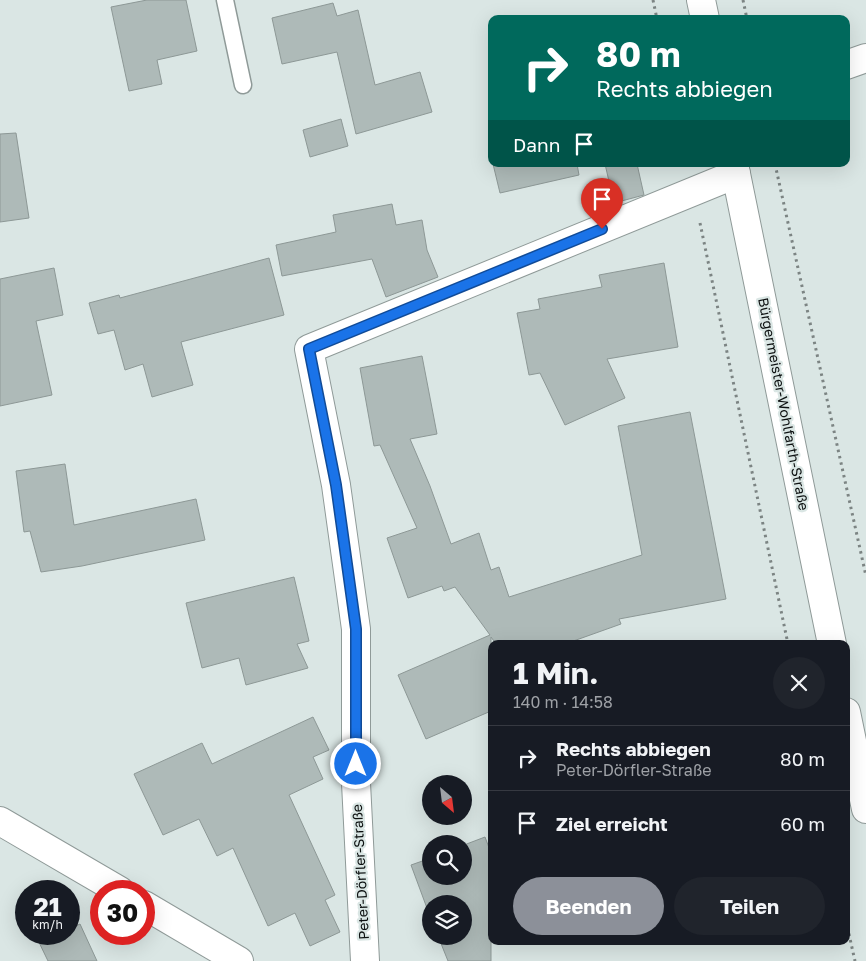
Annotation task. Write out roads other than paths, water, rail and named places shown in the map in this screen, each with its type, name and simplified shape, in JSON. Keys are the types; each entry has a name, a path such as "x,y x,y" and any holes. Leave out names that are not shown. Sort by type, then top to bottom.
{"street":[{"path":"701,0 704,15"},
{"path":"850,64 866,58"},
{"name":"Peter-Dörfler-Straße","path":"365,961 356,783 356,629 336,485 309,349 693,191 735,169"},
{"name":"Bürgermeister-Wohlfarth-Straße","path":"735,169 831,640"},
{"path":"850,732 866,810"},
{"path":"0,821 101,880"},
{"path":"155,911 239,961"}],"lane":[{"path":"225,0 243,85"}]}
